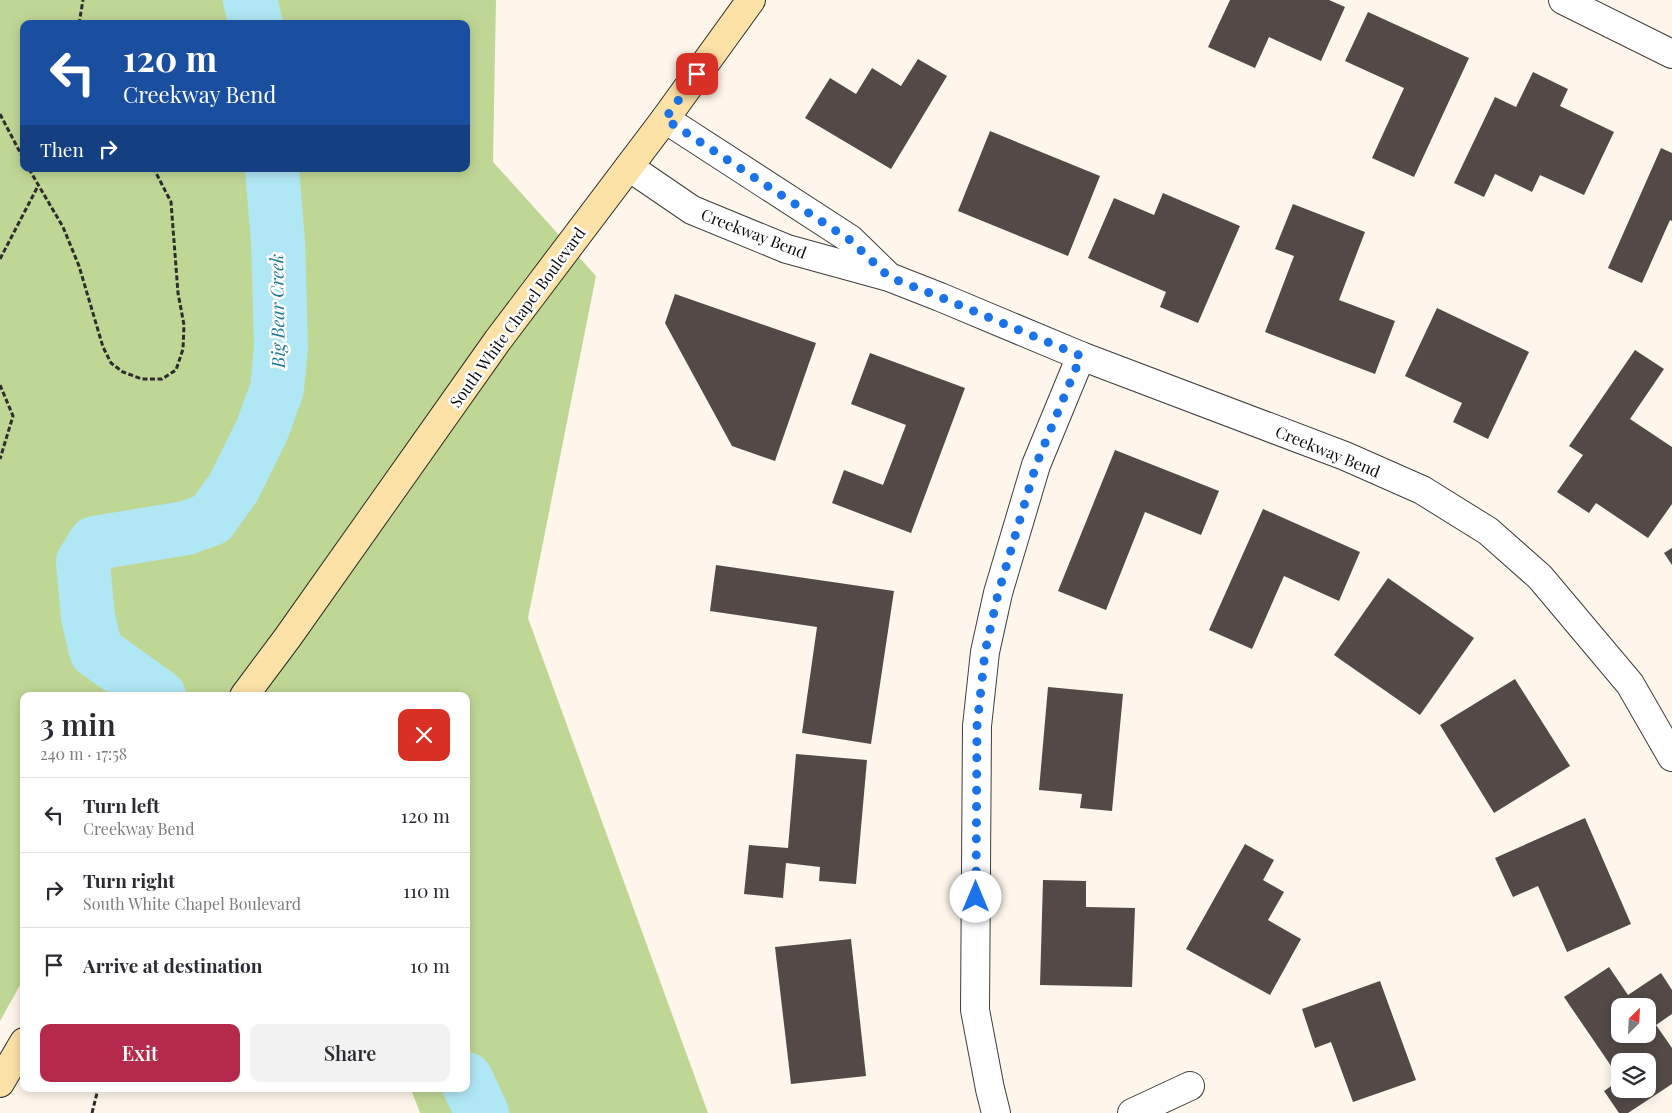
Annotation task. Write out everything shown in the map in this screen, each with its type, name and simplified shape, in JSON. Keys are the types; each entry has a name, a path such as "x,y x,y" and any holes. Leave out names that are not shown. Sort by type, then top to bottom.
{"main road":[{"name":"South White Chapel Boulevard","path":"247,692 498,340 665,119 751,0"},
{"path":"0,1083 20,1049"}],"street":[{"path":"1563,0 1672,54"},
{"name":"Creekway Bend","path":"665,119 850,240 889,277"},
{"name":"Creekway Bend","path":"629,167 692,210 787,249 889,277 1081,356 1346,456 1422,490 1488,531 1540,577 1630,684 1672,757"},
{"path":"996,1113 975,1010 978,717 985,652 998,594 1036,465 1081,356"},
{"path":"1132,1113 1190,1086"}],"path":[{"path":"80,20 83,0"},
{"path":"0,114 20,152"},
{"path":"31,172 63,227 79,266 104,348 111,364 123,372 142,379 162,378 176,370 183,349 184,326 178,294 171,202 156,172"},
{"path":"0,259 38,185"},
{"path":"0,385 13,416 0,459"},
{"path":"92,1113 97,1092"}],"green space":[{"path":"0,0 496,0 493,162 596,276 528,618 708,1113 420,1113 412,1092 470,1092 470,692 20,692 20,985 0,1021"}],"building":[{"path":"1230,0 1329,0 1345,7 1321,61 1269,37 1255,68 1208,47"},
{"path":"1368,12 1469,58 1414,177 1372,158 1404,88 1345,61"},
{"path":"918,59 947,76 891,169 805,118 830,78 856,94 872,68 901,86"},
{"path":"1533,72 1568,89 1560,106 1614,132 1584,195 1540,175 1532,192 1495,174 1484,197 1454,183 1495,97 1516,107"},
{"path":"990,131 1100,176 1068,256 958,211"},
{"path":"1661,148 1672,153 1672,221 1670,220 1642,283 1608,268"},
{"path":"1163,193 1240,226 1198,323 1160,307 1166,292 1088,258 1114,198 1154,215"},
{"path":"1293,204 1365,232 1339,300 1395,321 1375,374 1265,332 1294,256 1275,249"},
{"path":"675,294 816,343 775,461 732,446 665,323"},
{"path":"1437,308 1529,352 1488,439 1453,422 1462,403 1405,376"},
{"path":"1635,350 1664,369 1630,419 1672,447 1672,504 1648,538 1596,503 1589,513 1557,492 1583,455 1569,446"},
{"path":"870,353 965,388 911,533 832,503 844,470 883,485 906,425 851,404"},
{"path":"1115,450 1219,491 1201,535 1145,512 1106,610 1058,591"},
{"path":"1263,509 1360,552 1339,601 1284,576 1252,649 1209,630"},
{"path":"1672,548 1672,565 1664,553"},
{"path":"716,565 894,591 871,744 802,733 817,627 710,611"},
{"path":"1388,578 1474,638 1420,715 1334,655"},
{"path":"1515,679 1570,766 1494,813 1440,725"},
{"path":"1048,687 1123,694 1112,811 1080,808 1082,794 1039,790"},
{"path":"796,754 867,760 856,884 819,881 820,867 786,863 783,898 744,894 749,845 788,848"},
{"path":"1585,818 1631,924 1567,952 1538,886 1513,897 1495,858"},
{"path":"1245,844 1274,860 1263,880 1284,892 1268,920 1301,939 1270,995 1186,949"},
{"path":"1043,880 1086,881 1086,907 1135,908 1132,987 1040,985"},
{"path":"851,939 866,1076 791,1084 775,947"},
{"path":"1609,967 1628,995 1661,973 1672,990 1672,1014 1656,1025 1672,1048 1672,1084 1656,1095 1656,1053 1611,1053 1611,1066 1564,997"},
{"path":"1380,981 1416,1080 1353,1102 1331,1042 1315,1048 1302,1009"},
{"path":"1611,1086 1611,1098 1651,1098 1628,1113 1619,1113 1604,1091"}],"waterway":[{"name":"Big Bear Creek","path":"250,0 255,20"},
{"name":"Big Bear Creek","path":"153,692 96,651 88,617 83,562 95,543 186,528 211,519 234,487 262,430 277,389 281,347 278,242 272,172"},
{"name":"Big Bear Creek","path":"470,1088 482,1113"}],"route":[{"path":"697,74 665,119 850,240 889,277 1081,356 1036,465 998,594 985,652 977,726 976,897"}]}
